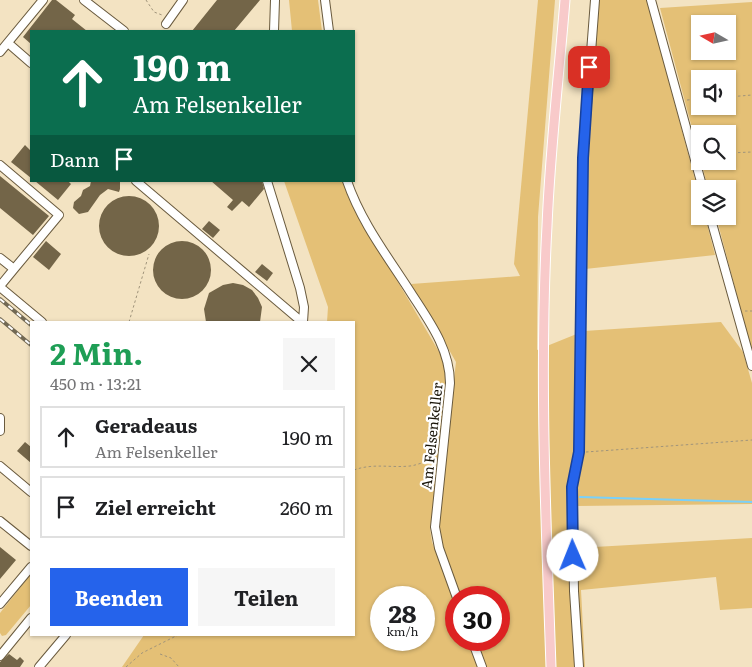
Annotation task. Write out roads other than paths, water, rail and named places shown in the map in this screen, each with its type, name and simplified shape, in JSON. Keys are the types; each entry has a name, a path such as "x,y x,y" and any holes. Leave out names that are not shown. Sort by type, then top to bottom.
{"main road":[{"path":"551,667 544,426 547,225 565,0"}],"street":[{"path":"0,52 43,0"},
{"path":"84,0 123,30"},
{"path":"168,21 182,0"},
{"path":"274,30 275,0"},
{"path":"325,0 328,30"},
{"path":"579,667 574,591 572,487 579,452 583,158 595,0"},
{"path":"651,0 700,180"},
{"path":"8,43 30,62"},
{"path":"0,165 59,215 0,286 41,321"},
{"path":"137,182 301,321"},
{"path":"267,182 300,288 304,307 302,321"},
{"name":"Am Felsenkeller","path":"347,182 362,216 424,314 446,354 450,383 435,516 435,532 453,586"},
{"path":"713,225 752,366"},
{"path":"0,258 14,269"},
{"path":"0,418 0,431"},
{"path":"0,466 30,491"},
{"path":"0,521 30,545"},
{"path":"0,604 30,568"},
{"path":"0,656 30,619"},
{"path":"39,667 65,636"},
{"path":"476,651 482,667"}],"waterway":[{"path":"580,497 752,502"}],"railway":[{"path":"0,299 30,324"},
{"path":"0,319 30,344"}]}
